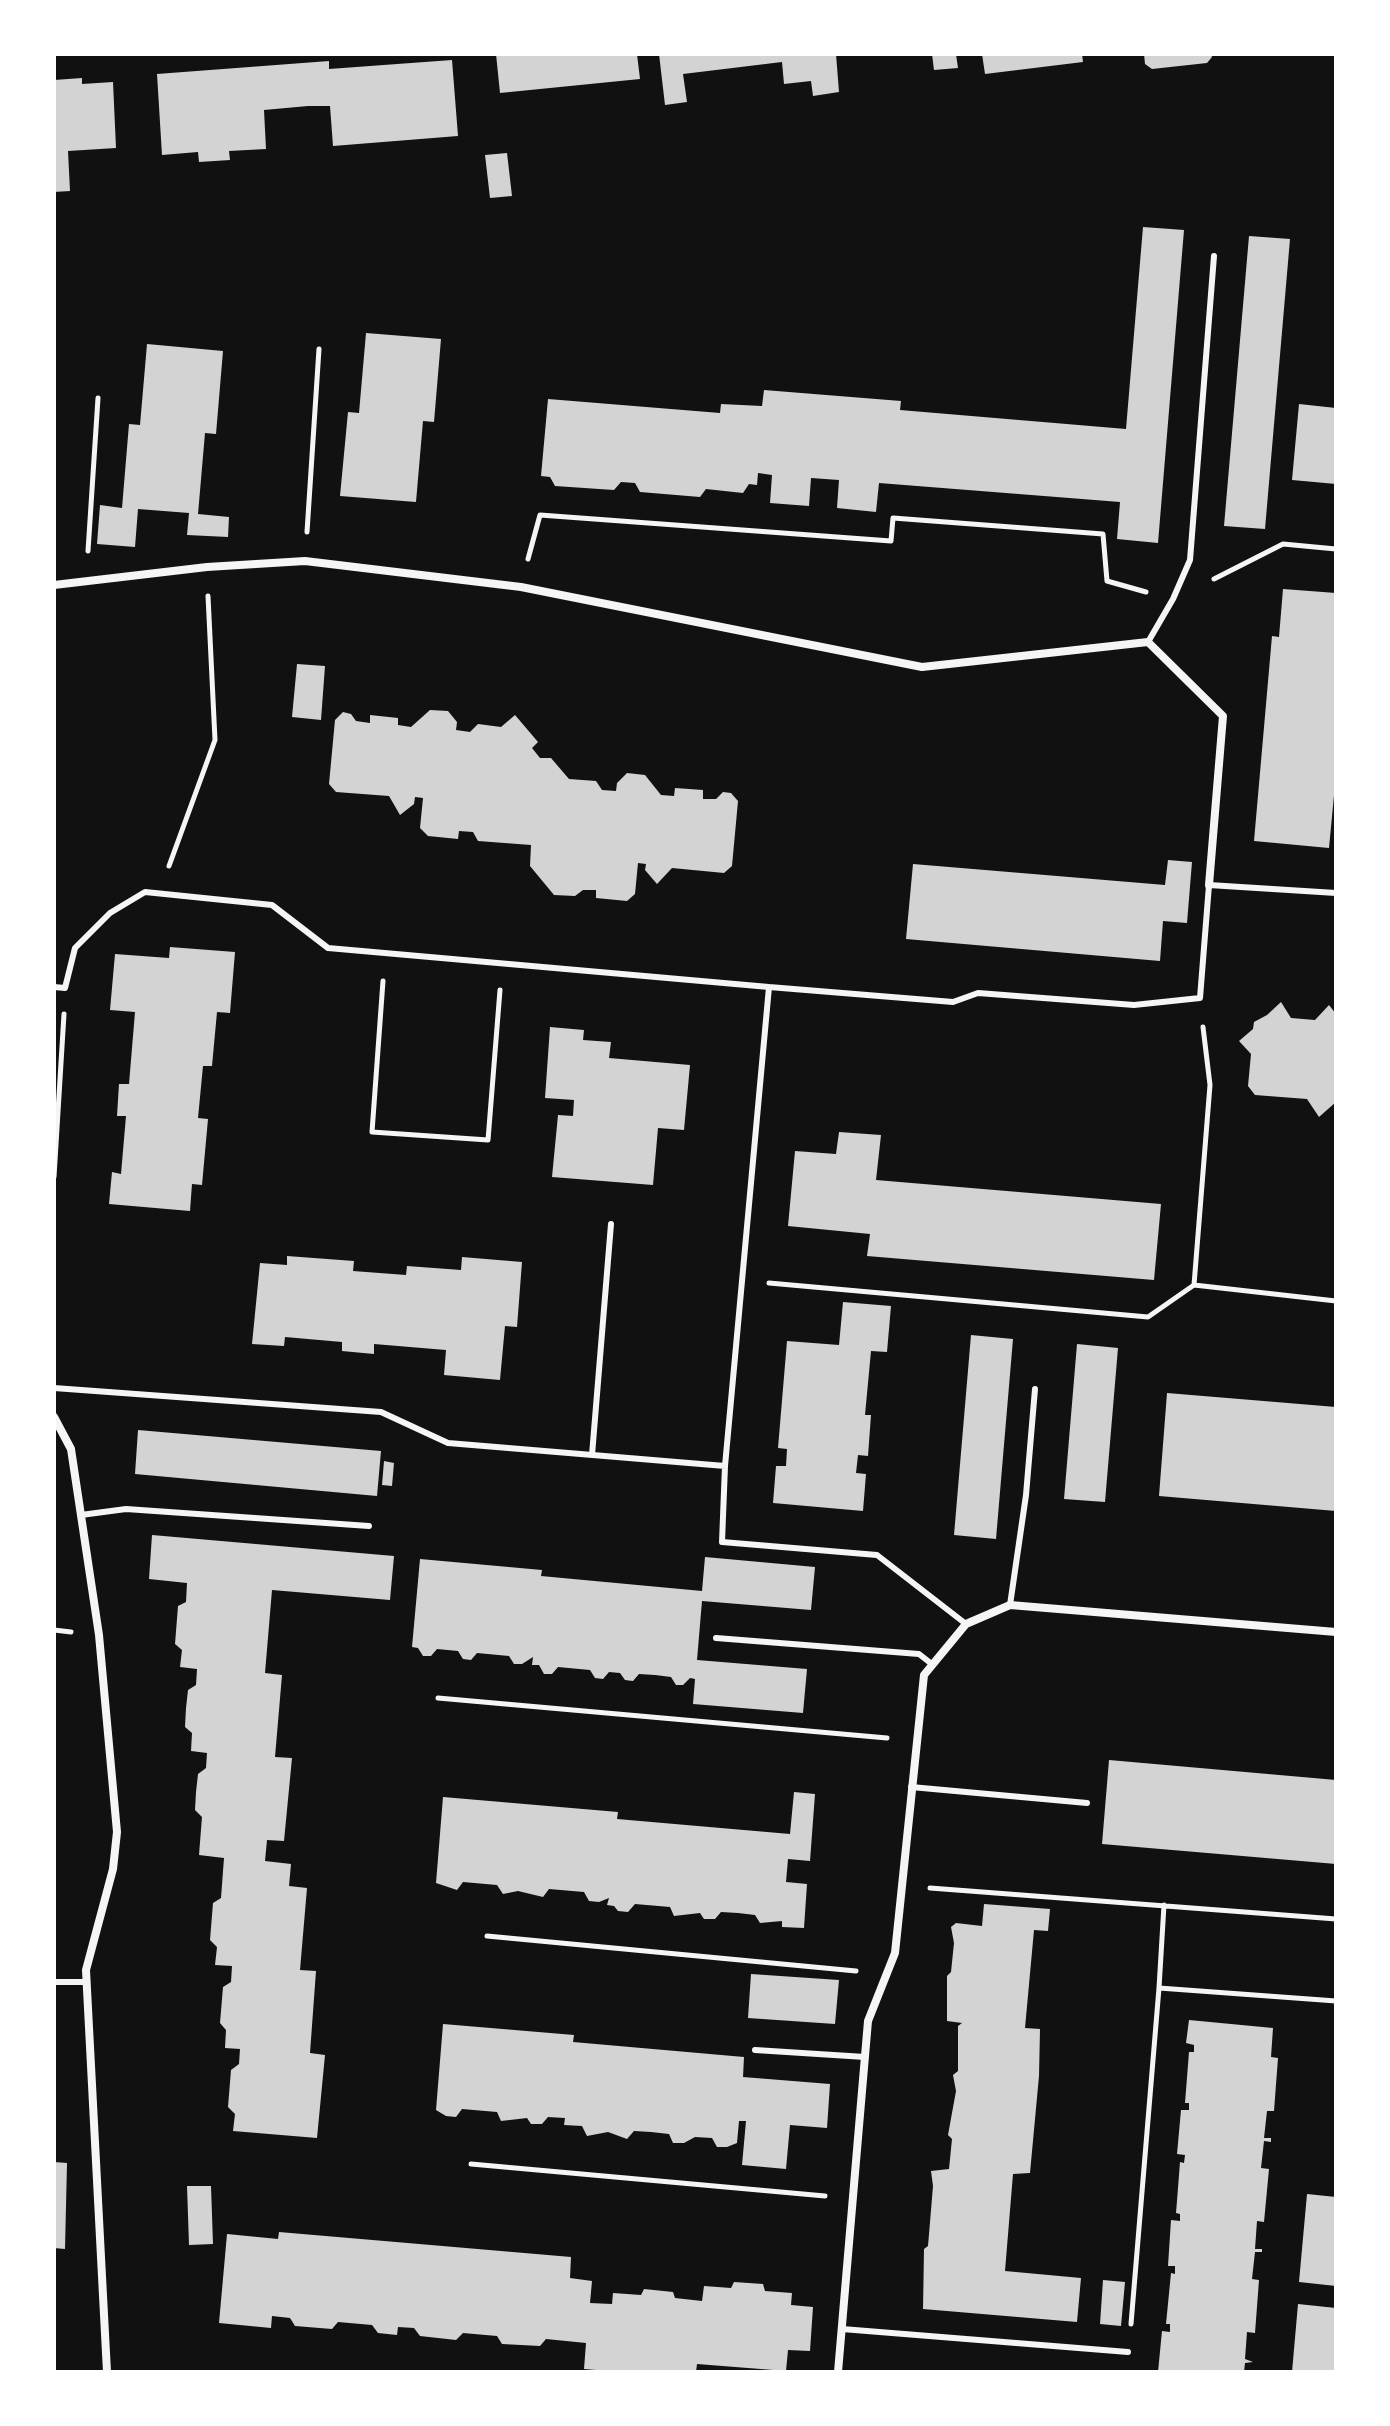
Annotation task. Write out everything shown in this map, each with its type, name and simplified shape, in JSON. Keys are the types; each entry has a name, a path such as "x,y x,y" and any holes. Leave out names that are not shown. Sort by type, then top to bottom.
{"street":[{"path":"54,585 207,567 305,561 521,587 922,667 1148,642 1223,716 1209,885"},
{"path":"54,1417 71,1449 99,1635 117,1832 113,1869 86,1970 107,2372"},
{"path":"838,2372 868,2021 895,1953 924,1675 966,1624 1010,1605 1336,1632"}],"lane":[{"path":"1148,642 1173,599 1190,560 1214,256"},
{"path":"54,987 65,988 75,948 110,913 145,892 272,905 328,948 953,1002 978,993 1134,1005 1200,998 1209,885 1336,893"},
{"path":"769,987 739,1281 722,1542 877,1555 966,1624"},
{"path":"592,1455 611,1224"},
{"path":"54,1388 381,1412 448,1443 725,1466"},
{"path":"1010,1605 1026,1495 1035,1389"},
{"path":"81,1515 126,1509 369,1526"},
{"path":"716,1638 919,1654 933,1665"},
{"path":"911,1787 1087,1803"},
{"path":"54,1982 86,1982"},
{"path":"755,2050 865,2057"},
{"path":"842,2329 1128,2352"}],"path":[{"path":"305,561 319,349"},
{"path":"86,580 98,398"},
{"path":"521,587 540,515 891,541 893,518 1103,534 1107,581 1173,599 1283,544 1336,549"},
{"path":"145,892 164,879 215,740 207,567"},
{"path":"384,954 372,1132 488,1140 502,965"},
{"path":"54,1177 65,988"},
{"path":"1194,1285 1210,1085 1200,998"},
{"path":"739,1281 1148,1317 1194,1285 1336,1301"},
{"path":"438,1698 915,1740"},
{"path":"903,1886 1336,1919"},
{"path":"1128,2352 1164,1905"},
{"path":"487,1936 887,1974"},
{"path":"1159,1988 1336,2001"},
{"path":"471,2164 853,2198"}],"building":[{"path":"496,54 637,54 640,79 500,93"},
{"path":"659,54 836,54 839,92 813,96 811,81 784,84 782,62 683,74 687,102 665,105"},
{"path":"932,54 956,54 958,68 934,70"},
{"path":"982,54 1082,54 1083,62 985,74"},
{"path":"1144,54 1211,54 1212,57 1207,63 1152,69 1145,64"},
{"path":"452,60 458,136 333,146 330,106 308,106 264,110 266,149 229,151 230,160 199,162 198,152 162,155 157,74 329,61 329,69"},
{"path":"82,78 82,84 113,82 116,148 68,151 70,191 54,192 54,80"},
{"path":"507,153 512,196 490,198 485,155"},
{"path":"1143,227 1184,230 1158,543 1117,539 1120,502 879,483 876,512 837,508 839,480 811,478 809,506 770,503 772,475 758,473 757,485 749,484 743,493 706,489 700,497 640,492 635,483 621,482 614,490 555,486 550,477 541,476 548,399 720,413 721,404 762,406 764,390 901,401 900,410 1126,429"},
{"path":"1249,236 1290,239 1265,529 1224,526"},
{"path":"366,333 441,339 434,422 423,421 416,502 340,496 348,412 359,413"},
{"path":"147,344 223,351 216,434 205,433 198,514 229,517 228,537 187,535 189,513 138,509 135,547 97,544 100,505 122,508 129,424 140,425"},
{"path":"1299,404 1336,408 1336,484 1292,480"},
{"path":"1283,589 1336,593 1336,774 1329,848 1254,841 1272,636 1279,637"},
{"path":"297,664 325,666 321,720 292,717"},
{"path":"430,710 448,711 457,722 456,730 470,732 478,724 501,727 515,715 538,742 532,748 540,758 551,758 569,779 596,781 602,790 616,791 617,783 627,773 645,775 661,795 674,796 675,788 703,790 703,799 716,799 723,792 731,793 738,801 732,866 724,873 672,868 657,884 645,870 646,864 638,863 635,894 627,901 596,898 596,890 583,890 575,896 554,895 530,866 531,845 478,841 473,832 459,831 458,839 428,836 420,828 423,798 415,797 414,804 400,815 389,796 336,792 329,784 335,720 343,712 351,714 356,721 370,723 370,715 398,718 398,725 411,727"},
{"path":"1168,860 1192,862 1187,923 1163,921 1160,961 906,939 913,864 1165,885"},
{"path":"170,947 235,952 230,1013 217,1012 212,1066 203,1066 198,1118 208,1119 202,1185 192,1184 190,1211 109,1204 112,1172 121,1174 126,1116 117,1116 119,1084 129,1084 135,1012 110,1010 115,954 169,958"},
{"path":"1281,1002 1291,1018 1315,1020 1329,1005 1336,1014 1336,1102 1319,1117 1307,1099 1255,1095 1248,1086 1251,1054 1239,1041 1253,1029 1254,1022"},
{"path":"550,1027 584,1030 583,1040 611,1042 609,1058 690,1065 684,1130 658,1128 653,1185 552,1177 558,1115 573,1116 574,1100 545,1098"},
{"path":"839,1132 881,1135 876,1180 1161,1204 1154,1280 867,1256 870,1234 788,1226 795,1151 836,1154"},
{"path":"287,1256 354,1261 353,1271 406,1275 407,1266 461,1270 462,1257 522,1262 517,1327 505,1326 500,1380 444,1375 446,1350 374,1344 374,1354 342,1351 342,1342 285,1337 284,1346 252,1344 260,1263 287,1265"},
{"path":"843,1302 891,1306 887,1352 871,1351 865,1415 871,1415 868,1456 858,1455 856,1473 866,1474 863,1511 773,1503 776,1466 786,1466 787,1449 778,1448 787,1341 839,1345"},
{"path":"971,1335 1013,1339 996,1539 954,1535"},
{"path":"1077,1344 1118,1348 1105,1502 1064,1499"},
{"path":"1167,1393 1336,1407 1336,1511 1159,1496"},
{"path":"138,1430 381,1451 377,1496 135,1474"},
{"path":"384,1461 394,1463 392,1486 382,1485"},
{"path":"152,1535 394,1556 390,1600 272,1590 265,1673 282,1675 275,1757 292,1758 284,1841 267,1840 265,1861 291,1864 289,1886 307,1888 300,1970 316,1971 310,2053 325,2055 317,2138 233,2131 235,2114 228,2107 231,2070 239,2064 240,2049 225,2048 226,2030 220,2023 223,1987 231,1982 232,1966 215,1965 217,1947 210,1940 213,1903 221,1898 224,1858 199,1855 202,1817 195,1810 196,1792 198,1774 206,1768 207,1753 191,1751 192,1733 185,1727 186,1708 188,1690 196,1685 197,1669 180,1667 182,1650 175,1644 178,1606 186,1602 187,1583 149,1579"},
{"path":"705,1557 815,1567 811,1610 702,1601 697,1660 807,1669 803,1713 693,1704 695,1679 690,1678 683,1685 676,1685 671,1677 639,1674 633,1681 625,1680 620,1673 609,1672 603,1679 595,1678 590,1670 558,1667 552,1674 544,1674 539,1665 532,1665 533,1657 522,1664 514,1664 509,1656 477,1653 471,1660 463,1659 458,1651 437,1649 431,1656 423,1656 418,1648 412,1647 420,1559 542,1570 541,1576 702,1591"},
{"path":"1109,1760 1336,1780 1336,1864 1102,1844"},
{"path":"794,1792 815,1794 810,1861 788,1859 786,1882 807,1884 804,1928 782,1927 782,1921 760,1923 755,1915 738,1913 721,1912 715,1919 704,1919 700,1913 674,1916 670,1907 635,1904 628,1912 618,1911 614,1906 607,1905 609,1898 599,1902 589,1901 584,1892 549,1889 543,1897 518,1891 503,1894 497,1885 463,1882 457,1890 436,1883 443,1797 618,1812 617,1819 790,1834"},
{"path":"984,1904 1050,1909 1048,1931 1034,1930 1025,2028 1040,2029 1039,2076 1030,2173 1013,2174 1005,2271 1081,2278 1077,2322 923,2309 924,2249 928,2246 933,2186 931,2171 949,2169 952,2139 948,2135 956,2091 953,2075 958,2071 958,2026 962,2023 947,2021 947,1976 951,1972 954,1943 951,1927 956,1923 982,1926"},
{"path":"751,1974 839,1980 835,2024 748,2018"},
{"path":"1189,2020 1273,2028 1271,2057 1278,2058 1274,2111 1267,2111 1264,2138 1271,2138 1271,2142 1264,2141 1261,2168 1269,2169 1264,2222 1257,2221 1255,2249 1262,2249 1262,2252 1255,2252 1252,2279 1259,2280 1255,2333 1247,2332 1245,2359 1253,2362 1245,2363 1244,2372 1158,2372 1162,2331 1170,2332 1170,2324 1166,2324 1171,2273 1175,2274 1175,2266 1168,2266 1171,2220 1180,2221 1180,2214 1176,2213 1180,2162 1184,2163 1185,2155 1177,2154 1181,2110 1189,2110 1189,2103 1185,2103 1189,2052 1194,2052 1194,2045 1186,2043"},
{"path":"443,2024 574,2035 573,2042 744,2057 743,2077 830,2084 827,2128 790,2125 786,2169 742,2165 746,2121 739,2121 737,2143 717,2147 712,2138 695,2137 684,2143 673,2143 669,2134 651,2132 634,2131 627,2139 608,2132 587,2136 582,2126 564,2125 565,2118 548,2117 542,2124 531,2124 527,2118 501,2121 497,2112 462,2109 456,2117 446,2116 436,2110"},
{"path":"54,2162 67,2163 65,2249 54,2248"},
{"path":"187,2186 211,2186 213,2244 189,2245"},
{"path":"1307,2194 1336,2197 1336,2286 1299,2282"},
{"path":"279,2232 571,2257 570,2278 592,2281 590,2303 612,2304 613,2293 641,2295 644,2289 673,2292 675,2298 702,2301 704,2286 731,2288 734,2282 763,2284 765,2291 792,2293 791,2305 813,2307 810,2351 788,2350 786,2371 697,2364 696,2372 620,2372 584,2369 586,2343 546,2339 540,2346 502,2344 497,2336 463,2333 456,2340 420,2336 414,2328 398,2327 397,2335 378,2333 372,2325 338,2322 332,2329 295,2326 290,2318 272,2316 271,2328 219,2323 227,2234 278,2239"},
{"path":"1103,2280 1125,2282 1121,2326 1100,2324"},
{"path":"1298,2304 1336,2308 1335,2372 1292,2372"}]}
